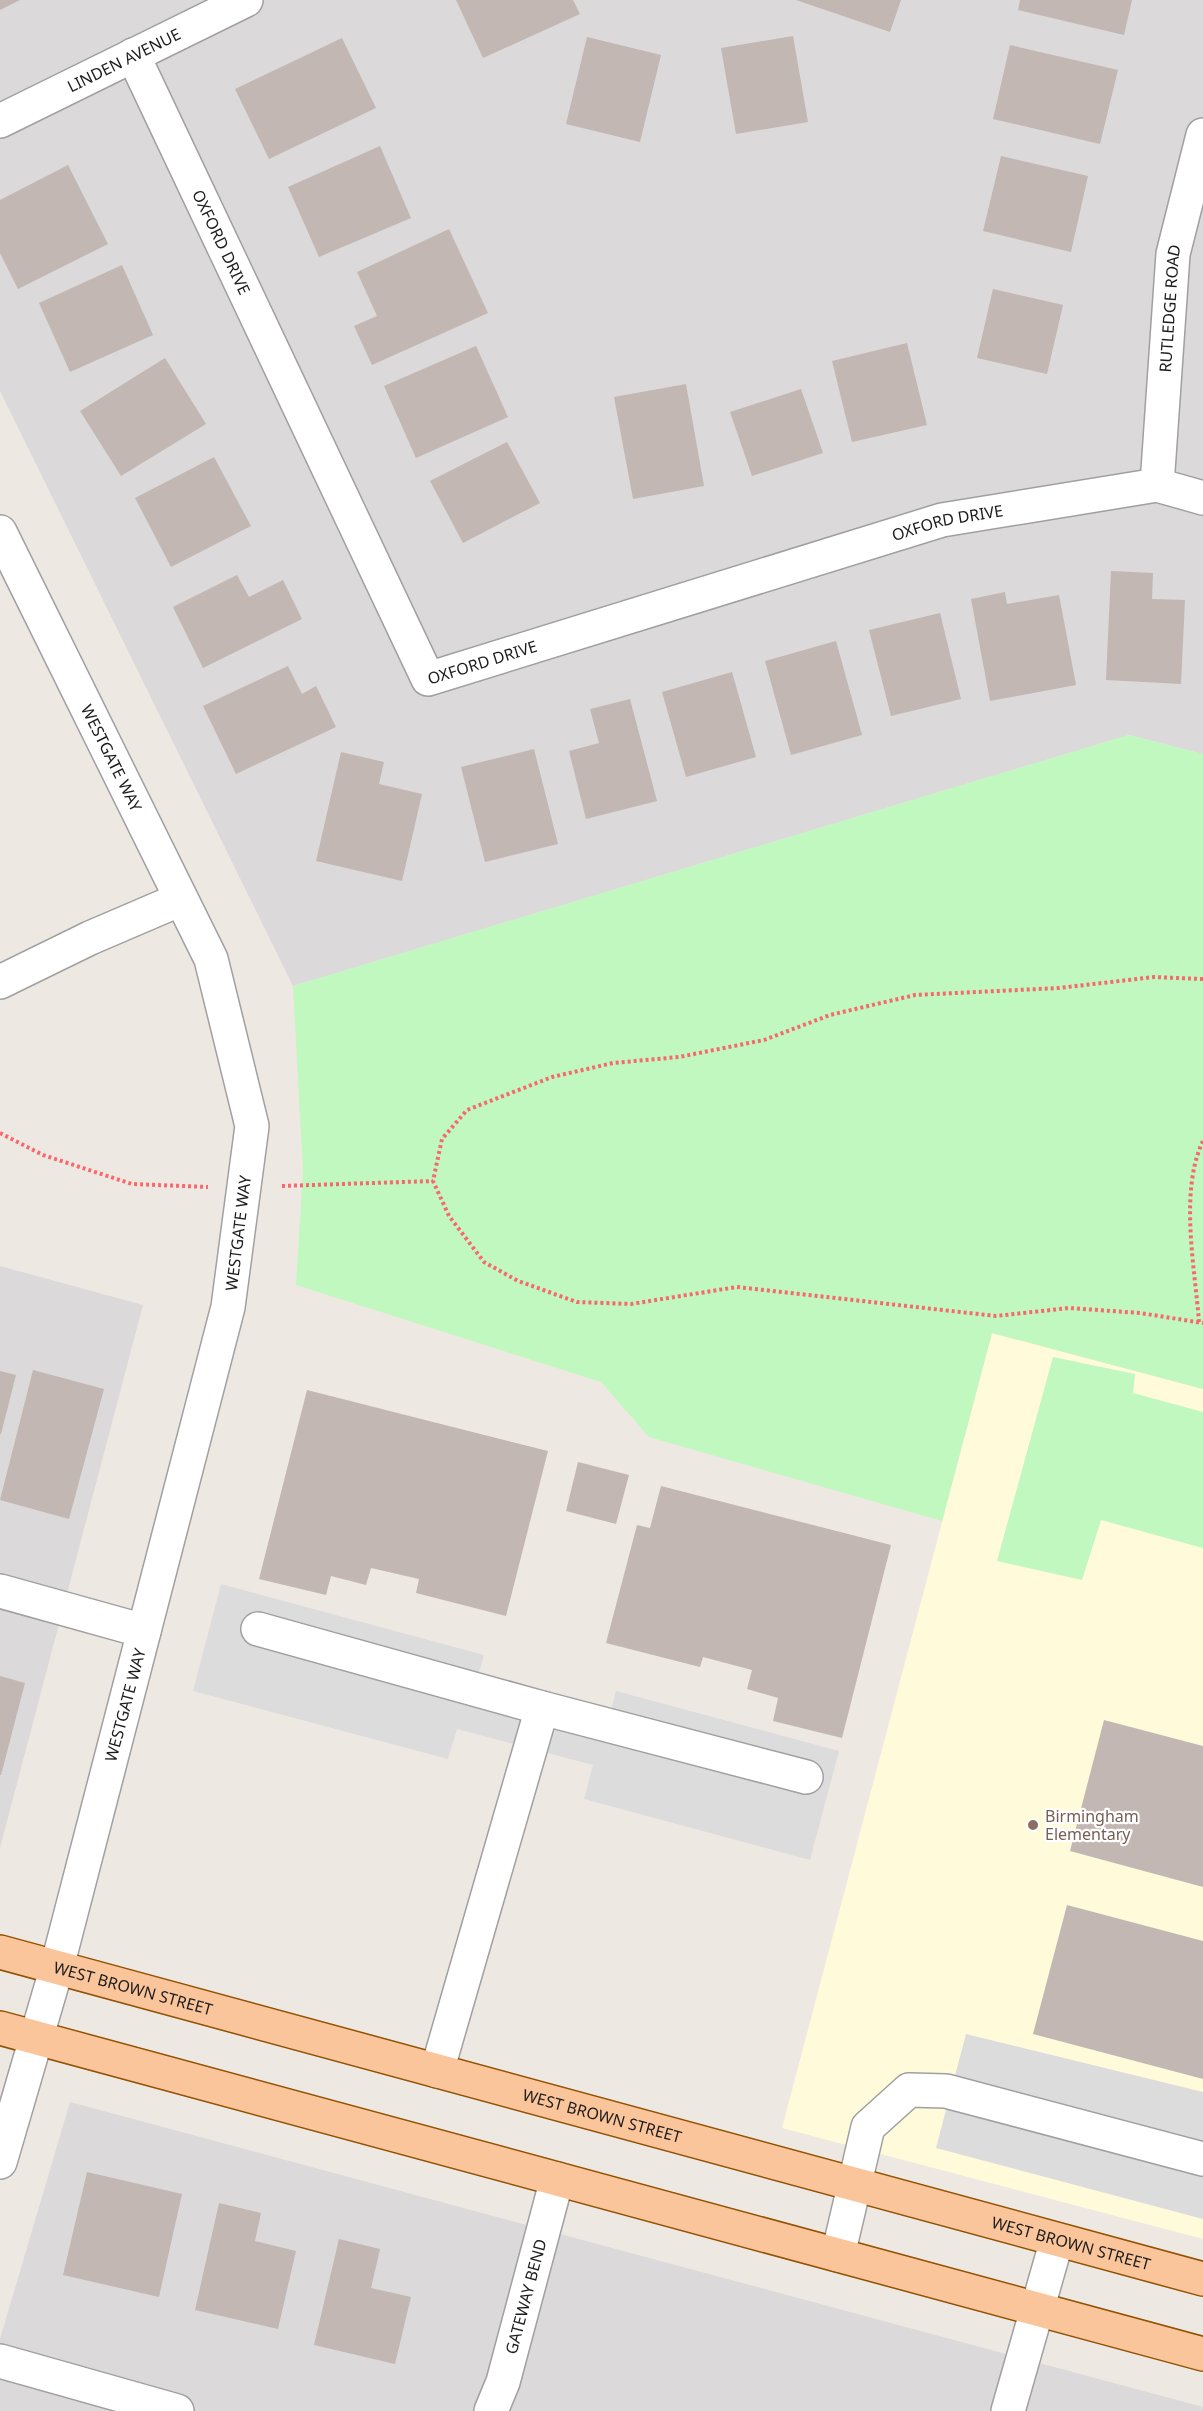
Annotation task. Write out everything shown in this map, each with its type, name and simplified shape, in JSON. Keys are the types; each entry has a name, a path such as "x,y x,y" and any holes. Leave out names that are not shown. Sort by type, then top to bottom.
{"main road":[{"name":"WEST BROWN STREET","path":"0,1952 1203,2279"},
{"path":"0,2028 1203,2354"}],"street":[{"name":"LINDEN AVENUE","path":"0,121 246,0"},
{"name":"OXFORD DRIVE","path":"134,55 428,679 942,520 1156,485 1203,498"},
{"name":"RUTLEDGE ROAD","path":"1156,485 1173,254 1203,135"},
{"name":"WESTGATE WAY","path":"0,532 211,959 252,1125 228,1307 57,1967 0,2163"},
{"path":"0,982 90,938 181,899"},
{"path":"0,1591 144,1631"},
{"path":"258,1629 542,1708 806,1777"},
{"path":"437,2071 542,1708"},
{"path":"838,2255 868,2127 909,2090 946,2091 1203,2159"},
{"name":"GATEWAY BEND","path":"491,2411 504,2382 557,2179"},
{"path":"1008,2411 1057,2240"},
{"path":"0,2361 177,2411"}],"path":[{"path":"1203,979 1154,977 1059,988 915,995 830,1015 764,1040 679,1057 614,1063 552,1077 467,1110 442,1139 433,1181 449,1216 484,1262 518,1281 577,1302 631,1304 737,1287 996,1316 1069,1308 1140,1313 1201,1322 1190,1214 1196,1156 1203,1141"}],"shaded area":[{"path":"0,0 1203,0 1203,754 1129,735 293,986 0,391"},
{"path":"0,1266 143,1305 0,1848"},
{"name":"Birmingham Elementary","path":"992,1333 1203,1389 1203,2239 782,2128"},
{"path":"221,1584 484,1655 475,1686 608,1721 616,1691 839,1751 810,1860 584,1799 593,1765 457,1729 448,1759 193,1691"},
{"path":"966,2034 1203,2092 1203,2219 936,2148"},
{"path":"70,2102 1203,2407 1203,2411 0,2411 0,2339"}],"green space":[{"path":"1129,735 1203,754 1203,1389 992,1333 942,1521 649,1437 601,1382 296,1285 303,1172 293,986"},
{"path":"1053,1357 1135,1374 1133,1393 1203,1412 1203,1548 1101,1520 1082,1580 997,1561"}],"building":[{"path":"0,0 20,0 0,10"},
{"path":"456,0 573,0 580,14 483,58"},
{"path":"796,0 901,0 890,32"},
{"path":"1020,0 1132,0 1124,35 1018,10"},
{"path":"793,36 808,122 736,134 721,48"},
{"path":"587,37 661,55 640,142 566,124"},
{"path":"342,38 376,108 269,159 235,89"},
{"path":"1010,45 1118,70 1100,144 993,119"},
{"path":"380,146 411,218 319,257 288,187"},
{"path":"1001,156 1088,176 1071,252 983,231"},
{"path":"68,165 108,244 18,289 0,253 0,200"},
{"path":"449,229 488,313 372,365 354,326 377,316 357,272"},
{"path":"122,265 153,335 70,372 39,303"},
{"path":"993,289 1063,305 1047,374 977,358"},
{"path":"907,343 927,425 852,442 832,361"},
{"path":"476,346 508,417 416,458 384,386"},
{"path":"165,358 206,424 121,476 80,411"},
{"path":"686,384 704,486 633,499 614,397"},
{"path":"801,389 823,453 752,476 730,412"},
{"path":"507,442 540,503 463,543 430,481"},
{"path":"214,457 251,526 171,567 135,498"},
{"path":"1111,571 1153,573 1152,599 1185,600 1181,684 1106,680"},
{"path":"237,575 249,597 283,580 302,619 203,668 173,607"},
{"path":"1005,592 1007,604 1059,595 1076,685 990,701 971,599"},
{"path":"940,613 961,699 891,716 869,630"},
{"path":"836,641 862,735 791,755 765,661"},
{"path":"288,666 302,694 316,686 336,727 236,774 203,706"},
{"path":"732,672 756,757 686,777 662,692"},
{"path":"630,699 657,801 586,819 569,751 599,743 590,709"},
{"path":"534,749 558,844 485,862 461,767"},
{"path":"341,752 384,762 379,784 422,794 402,881 316,861"},
{"path":"33,1370 104,1389 69,1519 0,1500"},
{"path":"0,1371 16,1375 1,1434 0,1434"},
{"path":"307,1390 548,1451 506,1616 416,1593 419,1579 371,1568 366,1585 331,1576 326,1595 259,1579"},
{"path":"578,1462 629,1475 616,1524 566,1511"},
{"path":"661,1486 891,1545 842,1738 773,1721 778,1698 747,1689 752,1670 703,1657 700,1667 606,1643 637,1525 650,1528"},
{"path":"0,1676 25,1683 1,1775 0,1775"},
{"path":"1104,1720 1203,1746 1203,1887 1070,1851"},
{"path":"1067,1905 1203,1941 1203,2079 1033,2034"},
{"path":"87,2172 182,2194 159,2297 63,2275"},
{"path":"219,2203 261,2213 255,2241 296,2251 278,2329 195,2310"},
{"path":"339,2239 380,2249 371,2288 411,2297 395,2364 314,2345"}],"place":[{"name":"Birmingham Elementary","path":"1033,1825"}]}
